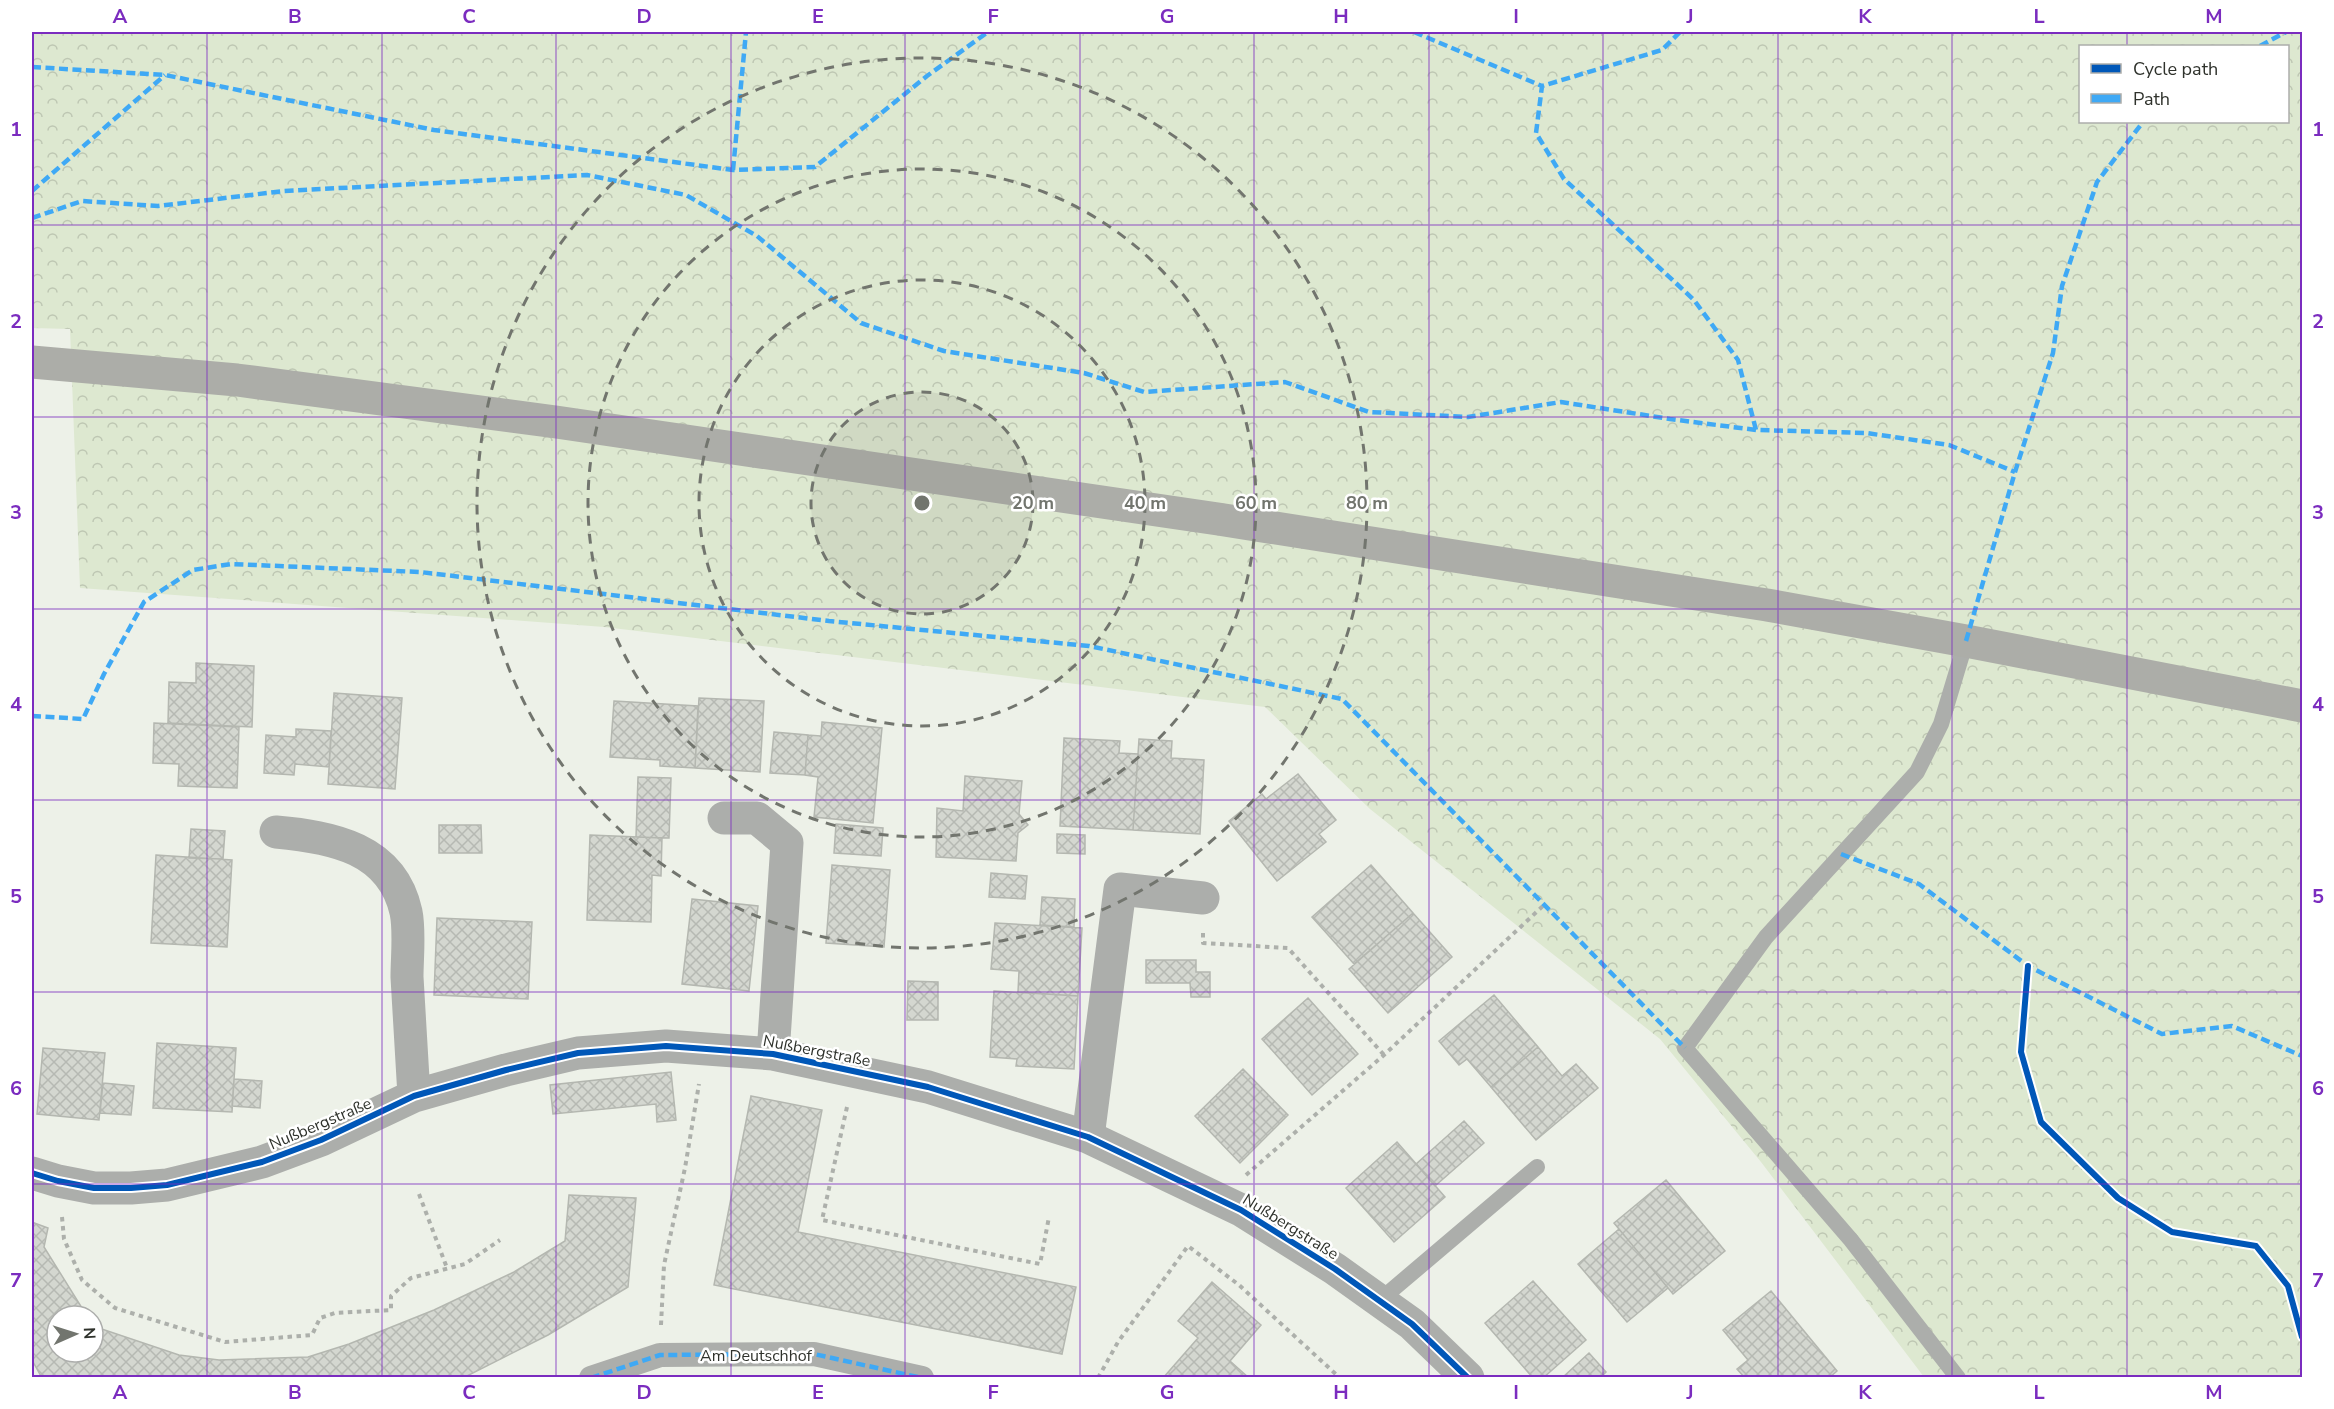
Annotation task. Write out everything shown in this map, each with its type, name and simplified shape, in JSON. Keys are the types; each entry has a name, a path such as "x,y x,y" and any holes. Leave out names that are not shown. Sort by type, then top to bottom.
{"main road":[{"path":"32,366 237,380 775,453 1581,574 1966,641 2302,706"}],"street":[{"name":"Nußbergstraße","path":"724,818 757,818 787,843 773,1054"},
{"path":"276,832 311,835 345,845 375,859 392,879 406,912 414,1096"},
{"path":"1088,1137 1120,889 1203,898"},
{"name":"Nußbergstraße","path":"45,1177 94,1188 167,1185 200,1178 262,1162 291,1151 414,1096 506,1070 578,1053 666,1046 773,1054 928,1087 1088,1137 1241,1210 1307,1251 1412,1324 1467,1377"},
{"name":"Am Deutschhof","path":"591,1377 660,1355 814,1354 922,1377"}],"lane":[{"path":"1958,1377 1851,1240 1685,1048 1766,937 1917,772 1941,724 1966,641"},
{"path":"1379,1300 1537,1167"}],"path":[{"path":"1203,898 1203,943 1288,948 1384,1055"},
{"path":"1218,1199 1384,1055 1545,904"},
{"path":"660,1355 664,1265 685,1168 705,1048"},
{"path":"855,1071 822,1220 1040,1264 1049,1217"},
{"path":"45,1177 64,1239 82,1280 115,1308 225,1341 312,1335 320,1318 334,1313 391,1310 391,1296 411,1278 465,1264 500,1240"},
{"path":"419,1194 447,1268"},
{"path":"1098,1377 1118,1342 1188,1246 1239,1285 1340,1377"}],"green space":[{"path":"32,32 2302,32 2302,1377 1924,1377 1761,1162 1660,1039 1370,809 1265,707 604,627 80,588 70,329 32,328"}],"building":[{"path":"196,663 254,666 252,727 168,723 169,682 196,683"},
{"path":"334,693 402,698 395,789 328,784"},
{"path":"699,698 764,701 760,772 695,768"},
{"path":"614,701 698,706 695,768 660,766 660,760 610,757"},
{"path":"822,722 882,728 873,823 814,817 818,777 805,775 808,735 821,736"},
{"path":"154,723 239,727 237,788 178,786 179,764 153,763"},
{"path":"296,729 331,731 329,767 295,764 294,775 264,773 266,735 296,737"},
{"path":"774,732 808,735 805,775 770,773"},
{"path":"1064,738 1120,741 1119,753 1138,754 1133,830 1060,826"},
{"path":"1139,739 1172,741 1171,758 1204,760 1200,834 1133,830"},
{"path":"1298,774 1336,820 1319,834 1326,842 1277,881 1229,821 1262,794 1266,799"},
{"path":"965,776 1022,781 1019,814 1028,825 1018,833 1016,861 936,857 937,808 963,811"},
{"path":"638,777 671,778 669,838 636,837"},
{"path":"836,824 883,828 881,856 834,853"},
{"path":"439,825 481,825 482,853 439,853"},
{"path":"191,829 225,831 223,859 189,858"},
{"path":"1057,834 1085,835 1085,854 1057,853"},
{"path":"590,835 662,838 661,876 652,875 651,922 587,920"},
{"path":"156,855 232,860 227,947 151,943"},
{"path":"832,865 890,870 884,947 826,943"},
{"path":"1371,865 1413,913 1354,964 1312,917"},
{"path":"991,873 1027,876 1025,899 989,897"},
{"path":"1042,897 1075,899 1074,927 1040,925"},
{"path":"692,899 758,906 749,991 682,984"},
{"path":"1413,913 1452,957 1388,1013 1349,969"},
{"path":"437,918 532,922 528,999 434,995"},
{"path":"995,923 1082,928 1078,996 1018,992 1019,971 991,969"},
{"path":"1146,960 1196,960 1196,972 1210,972 1210,997 1191,997 1190,983 1146,983"},
{"path":"908,981 938,982 938,1020 907,1020"},
{"path":"994,991 1078,996 1074,1069 1016,1066 1017,1059 990,1057"},
{"path":"1494,995 1538,1047 1491,1087 1467,1059 1459,1065 1439,1041"},
{"path":"1308,998 1358,1054 1312,1095 1262,1039"},
{"path":"157,1043 236,1048 232,1112 153,1108"},
{"path":"1538,1047 1562,1076 1576,1064 1598,1088 1536,1140 1491,1087"},
{"path":"43,1048 105,1053 99,1120 37,1114"},
{"path":"1243,1069 1288,1115 1240,1163 1195,1116"},
{"path":"671,1072 676,1120 657,1122 656,1104 553,1114 550,1085"},
{"path":"234,1079 262,1081 260,1108 232,1106"},
{"path":"103,1083 134,1086 131,1115 100,1113"},
{"path":"751,1096 822,1110 798,1232 1076,1287 1062,1354 714,1285"},
{"path":"1464,1121 1484,1143 1435,1186 1416,1164"},
{"path":"1397,1142 1445,1197 1394,1242 1346,1188"},
{"path":"1666,1180 1725,1251 1673,1294 1614,1223"},
{"path":"569,1195 636,1198 628,1287 548,1335 463,1378 42,1378 32,1360 32,1222 48,1228 44,1247 80,1304 45,1304 45,1364 105,1364 105,1330 179,1355 219,1360 308,1357 349,1344 434,1310 514,1272 565,1241"},
{"path":"1619,1229 1668,1288 1627,1322 1578,1264"},
{"path":"1533,1281 1586,1340 1543,1378 1533,1378 1485,1323"},
{"path":"1212,1282 1261,1325 1230,1361 1249,1378 1163,1378 1198,1338 1178,1321"},
{"path":"1771,1291 1837,1371 1829,1378 1745,1378 1737,1369 1748,1360 1723,1330"},
{"path":"1589,1353 1606,1372 1600,1378 1562,1378"}],"marked path":[{"path":"733,170 746,32"},
{"path":"32,67 165,75 434,130 733,170 815,167 927,76 988,32"},
{"path":"1414,32 1542,86"},
{"path":"1680,32 1662,50 1542,86 1536,133 1564,179 1694,300 1738,360 1756,430"},
{"path":"2262,45 2286,32"},
{"path":"32,191 165,75"},
{"path":"1966,641 2015,472 2053,353 2062,286 2097,182 2142,123"},
{"path":"32,218 82,201 158,206 284,191 587,175 686,195 757,236 861,323 944,351 1084,373 1144,392 1285,382 1369,412 1468,417 1561,402 1756,430 1866,433 1949,445 2015,472"},
{"path":"32,716 83,719 104,674 144,602 193,570 231,564 420,572 829,621 1089,646 1342,699 1685,1048"},
{"path":"1841,854 1919,884 2028,966 2162,1034 2232,1026 2302,1056"},
{"path":"591,1378 660,1355 814,1354 922,1378"}],"cycle path":[{"path":"2028,966 2021,1052 2041,1122 2118,1198 2172,1232 2256,1246 2288,1286 2302,1337"},
{"path":"32,1173 94,1188 167,1185 262,1162 321,1140 414,1096 506,1070 578,1053 666,1046 773,1054 928,1087 1088,1137 1241,1210 1335,1269 1412,1324 1468,1378"}]}
